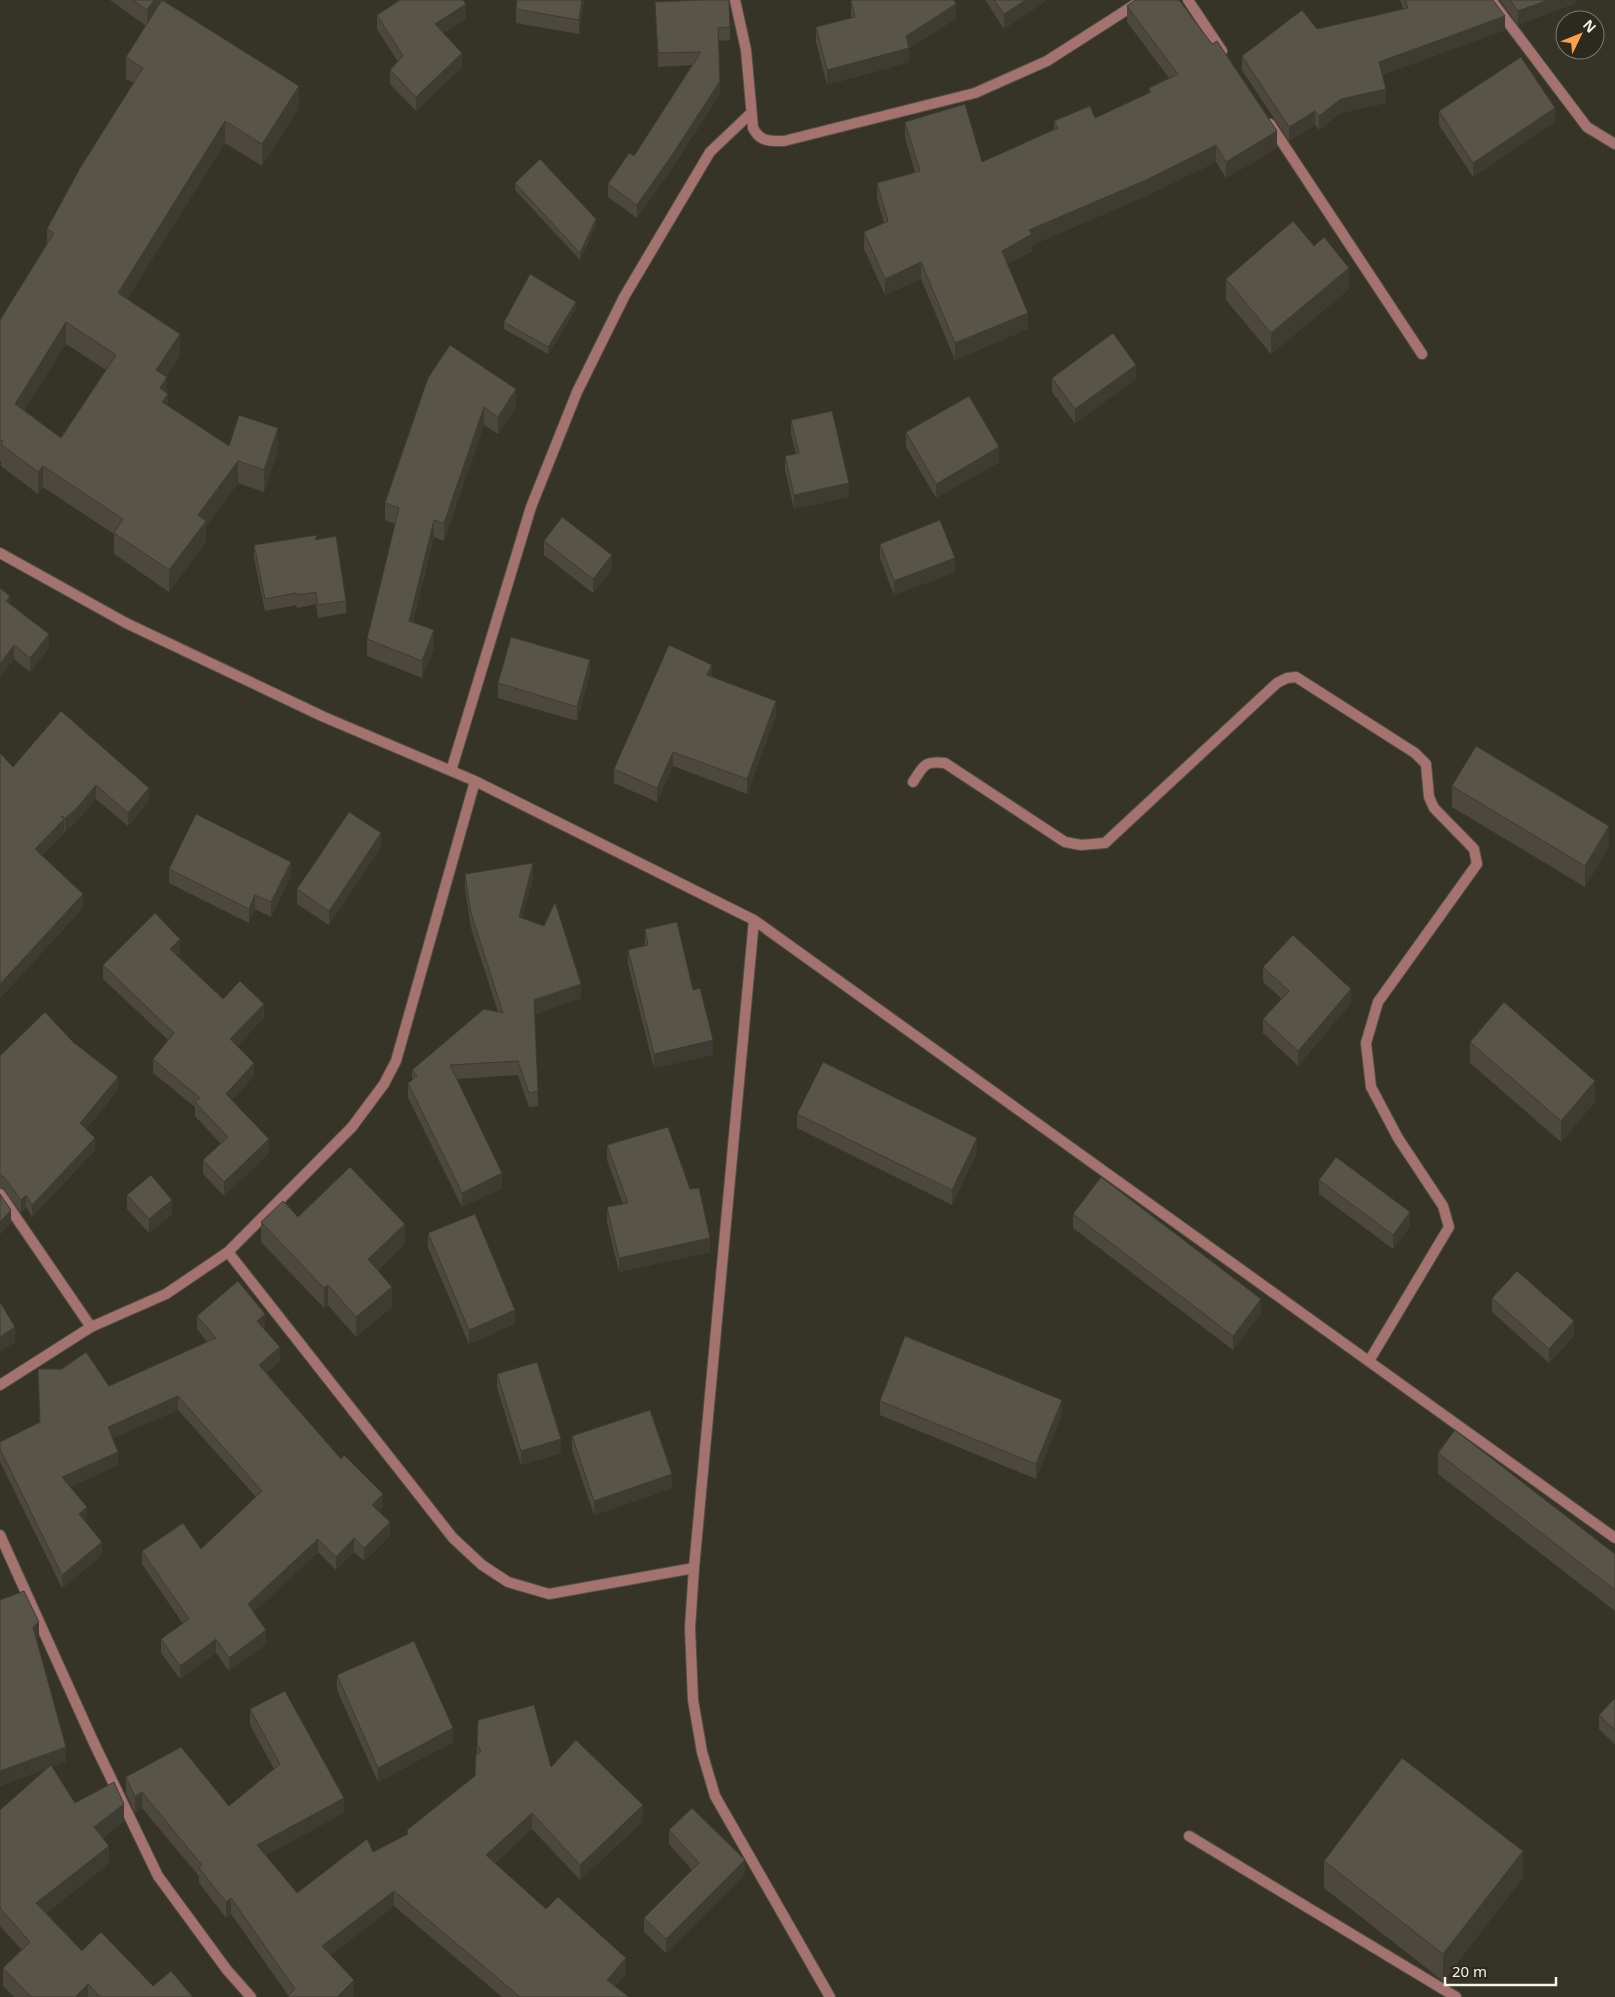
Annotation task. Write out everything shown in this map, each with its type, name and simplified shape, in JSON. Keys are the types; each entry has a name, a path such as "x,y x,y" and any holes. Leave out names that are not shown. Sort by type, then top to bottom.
{"street":[{"path":"735,0 746,50 753,128 759,138 769,141 784,141 975,93 1047,61 1142,0"},
{"path":"1188,0 1226,58"},
{"path":"1491,0 1587,127 1615,144"},
{"path":"452,771 531,507 577,392 624,297 710,152 751,113"},
{"path":"1264,115 1422,354"},
{"path":"0,553 135,627 324,717 475,781 754,920 1615,1538"},
{"path":"913,782 924,765 931,762 945,763 1065,842 1081,845 1105,843 1277,683 1287,678 1296,677 1415,752 1426,764 1429,797 1434,808 1474,849 1477,864 1378,1002 1366,1043 1371,1087 1398,1138 1443,1206 1449,1227 1369,1361"},
{"path":"0,1385 91,1327 166,1294 228,1252 352,1127 384,1084 396,1061 475,781"},
{"path":"754,920 694,1568 690,1628 693,1700 702,1752 715,1796 830,1997"},
{"path":"0,1194 91,1327"},
{"path":"228,1252 453,1538 482,1565 508,1582 550,1594 694,1568"},
{"path":"0,1535 93,1741 158,1876 227,1970 251,1997"},
{"path":"1189,1836 1456,1997"}],"building":[{"path":"133,0 154,0 147,10"},
{"path":"162,0 299,86 262,144 225,121 118,293 180,334 156,370 167,377 160,388 168,394 162,402 229,446 239,415 278,428 264,470 238,461 198,515 206,521 169,570 114,533 123,519 43,466 38,472 1,444 3,441 0,440 0,320 54,233 47,229 80,168 143,68 126,57","holes":["66,322 116,355 61,438 15,404"]},
{"path":"400,0 463,0 466,4 435,24 462,53 416,97 390,70 403,56 377,15"},
{"path":"517,0 582,0 579,20 516,9"},
{"path":"729,0 730,27 718,28 720,81 637,205 608,184 629,153 634,156 701,52 658,53 655,2"},
{"path":"852,0 954,0 956,4 906,36 909,48 827,70 816,27 855,17"},
{"path":"994,0 1026,0 1004,14"},
{"path":"1135,0 1179,0 1212,44 1217,41 1277,131 1226,162 1216,145 1146,180 1029,230 1032,234 1002,251 1028,313 955,343 921,262 885,279 864,232 888,221 877,183 920,171 905,122 965,104 982,162 1058,128 1054,121 1090,106 1095,118 1151,92 1149,88 1178,74 1127,6"},
{"path":"1405,0 1493,0 1505,16 1379,62 1386,89 1341,99 1319,116 1315,111 1289,127 1242,56 1302,10 1317,29 1408,8"},
{"path":"1510,0 1548,0 1518,11"},
{"path":"1521,57 1555,108 1473,163 1439,111"},
{"path":"540,159 596,219 580,253 515,183"},
{"path":"1293,221 1314,246 1324,237 1349,268 1271,333 1226,279"},
{"path":"530,274 576,302 548,347 504,322"},
{"path":"1113,333 1136,365 1075,409 1052,378"},
{"path":"450,345 516,389 498,417 484,407 444,523 434,520 409,621 434,630 422,661 367,639 399,508 385,503 428,378"},
{"path":"969,396 999,447 936,484 906,432"},
{"path":"832,411 849,483 794,495 785,456 799,453 791,420"},
{"path":"562,517 612,555 593,579 544,541"},
{"path":"940,520 955,558 894,581 880,544"},
{"path":"317,535 315,540 336,536 346,601 318,605 316,592 297,595 296,593 265,599 254,545"},
{"path":"0,588 10,596 6,601 49,634 30,658 14,645 0,664"},
{"path":"511,637 590,660 577,707 498,683"},
{"path":"669,645 712,665 707,675 776,701 747,779 673,752 657,788 614,769"},
{"path":"61,711 149,788 128,813 96,785 75,810 65,818 61,816 64,819 35,849 83,894 0,984 0,753 13,767"},
{"path":"1476,746 1609,826 1585,866 1452,786"},
{"path":"349,812 381,833 329,911 297,889"},
{"path":"196,814 291,862 271,902 255,895 249,909 169,869"},
{"path":"533,863 519,917 544,926 555,902 581,984 534,1000 538,1091 529,1093 518,1061 450,1065 502,1173 462,1193 408,1083 417,1076 412,1070 484,1009 503,1013 471,913 465,874"},
{"path":"155,913 180,939 170,949 223,999 240,981 264,1004 230,1039 254,1063 226,1094 269,1139 224,1182 203,1160 228,1137 195,1102 200,1098 153,1059 174,1033 103,965"},
{"path":"677,922 693,990 700,988 713,1040 654,1054 628,950 648,945 645,929"},
{"path":"1293,935 1351,989 1298,1051 1263,1019 1289,991 1263,967"},
{"path":"1504,1002 1595,1081 1561,1121 1470,1042"},
{"path":"45,1012 73,1042 118,1077 80,1123 95,1138 32,1205 26,1195 21,1200 3,1176 0,1176 0,1056"},
{"path":"823,1062 977,1138 952,1190 797,1114"},
{"path":"668,1127 690,1189 699,1188 710,1238 619,1258 607,1207 628,1203 607,1145"},
{"path":"1336,1157 1410,1212 1393,1235 1319,1180"},
{"path":"350,1167 405,1224 368,1259 392,1287 356,1317 328,1285 324,1288 261,1222 283,1201 298,1217"},
{"path":"151,1175 172,1200 149,1219 127,1195"},
{"path":"1101,1177 1261,1299 1233,1336 1073,1214"},
{"path":"0,1194 11,1210 0,1222"},
{"path":"475,1214 515,1310 469,1330 428,1233"},
{"path":"1517,1271 1574,1321 1549,1349 1492,1298"},
{"path":"238,1281 265,1314 257,1321 280,1347 259,1365 341,1459 344,1455 383,1494 372,1505 390,1522 364,1548 354,1538 336,1557 318,1539 248,1604 266,1630 229,1658 216,1639 180,1666 161,1639 189,1619 142,1551 183,1523 201,1549 262,1491 178,1396 108,1427 118,1452 62,1477 87,1507 79,1514 102,1542 62,1575 0,1449 0,1442 40,1422 38,1369 62,1369 86,1352 109,1386 216,1338 197,1316"},
{"path":"0,1302 15,1327 0,1337"},
{"path":"905,1336 1062,1400 1036,1464 880,1401"},
{"path":"537,1362 561,1439 521,1451 497,1374"},
{"path":"650,1410 672,1474 594,1501 572,1436"},
{"path":"1455,1430 1615,1554 1615,1590 1438,1453"},
{"path":"24,1591 39,1622 33,1627 66,1747 0,1771 0,1600"},
{"path":"414,1641 453,1728 378,1768 337,1675"},
{"path":"285,1691 344,1798 257,1845 297,1893 367,1839 373,1852 408,1834 407,1830 475,1776 476,1755 481,1751 477,1744 478,1720 534,1705 551,1767 576,1740 643,1805 580,1865 532,1813 486,1855 546,1909 558,1897 626,1958 607,1980 629,1997 520,1997 394,1891 322,1946 354,1980 337,1997 287,1997 295,1989 231,1898 226,1902 199,1868 202,1865 142,1792 135,1797 126,1777 181,1747 229,1806 280,1764 250,1709"},
{"path":"1615,1698 1615,1730 1599,1715"},
{"path":"1402,1758 1523,1851 1443,1954 1324,1861"},
{"path":"51,1765 75,1803 114,1782 124,1804 94,1827 109,1846 36,1903 82,1951 101,1932 153,1986 171,1971 193,1997 100,1997 88,1984 75,1997 31,1997 3,1968 30,1942 0,1908 0,1810"},
{"path":"692,1808 745,1860 666,1939 644,1918 699,1863 669,1830"}]}
